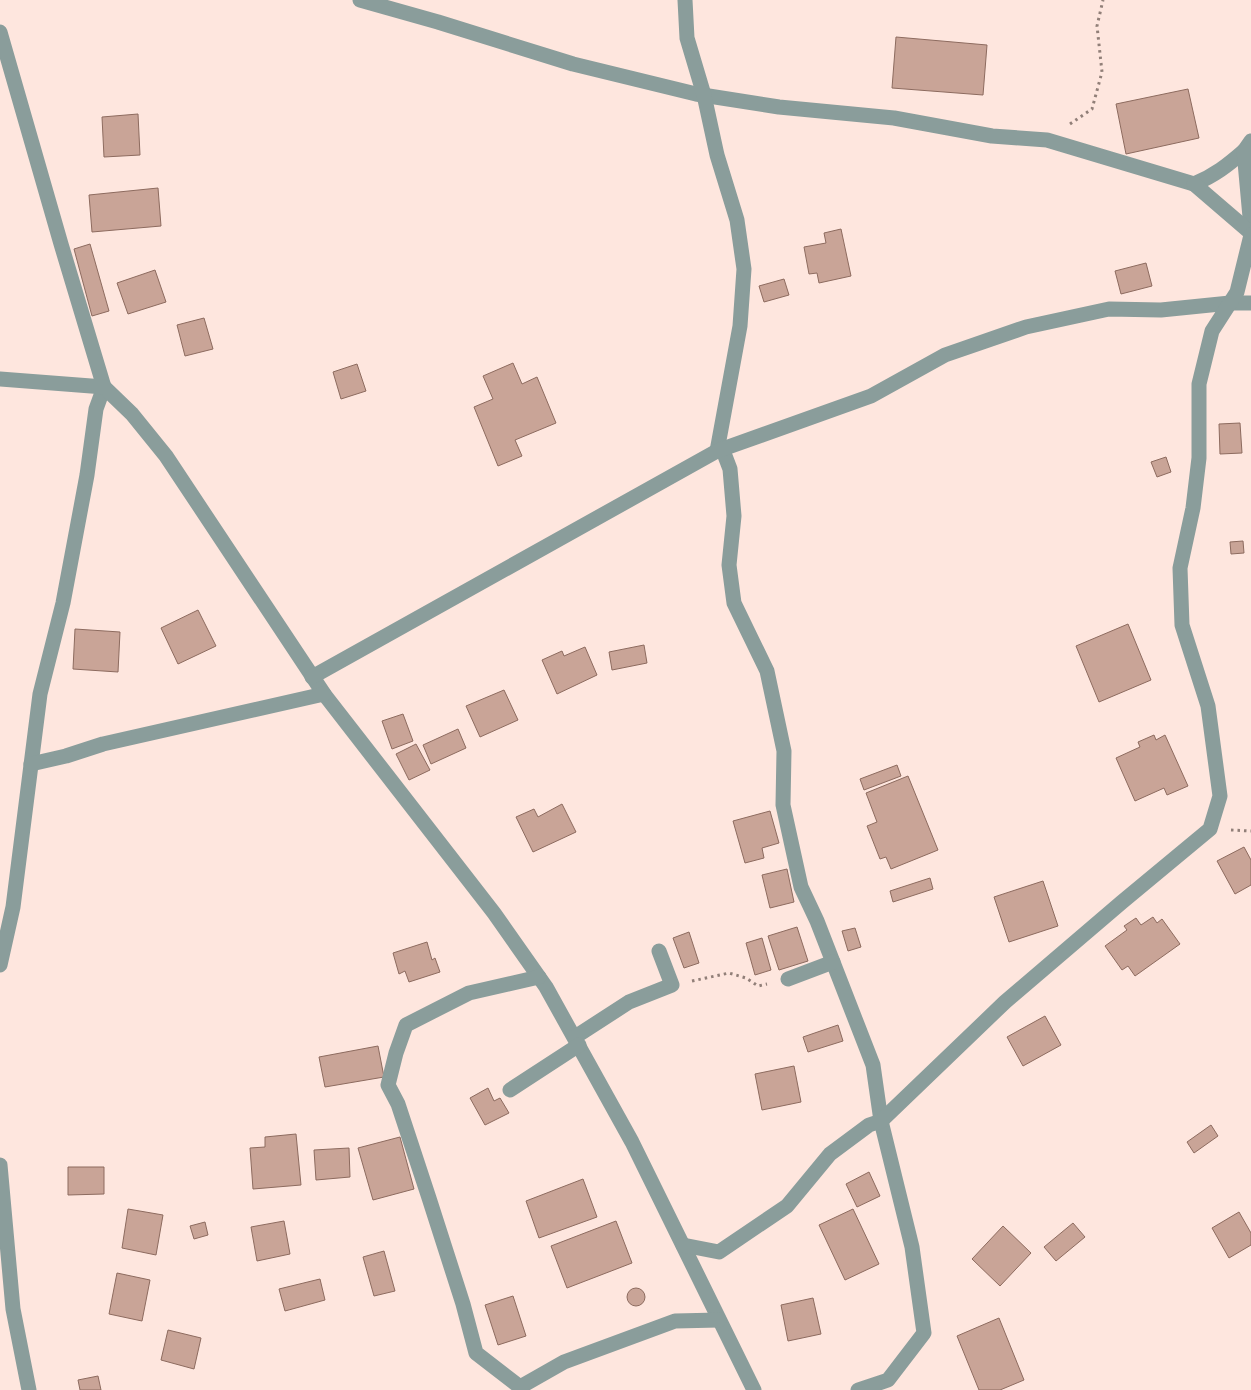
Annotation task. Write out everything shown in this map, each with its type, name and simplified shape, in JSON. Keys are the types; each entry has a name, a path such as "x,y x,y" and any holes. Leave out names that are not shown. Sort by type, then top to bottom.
{"street":[{"path":"360,0 573,64 704,95 779,107 894,118 992,136 1047,140 1194,184 1251,234 1238,292 1212,331 1199,384 1199,458 1194,508 1180,568 1182,625 1208,706 1220,796 1210,829 1005,1002 881,1122 869,1125 830,1154 787,1206 719,1252 683,1245"},
{"path":"685,0 687,38 704,95 717,155 737,220 744,269 740,326 720,449 730,469 734,516 729,564 734,603 767,671 784,751 782,805 801,887 833,962 873,1065 881,1122 912,1248 924,1333 888,1380 858,1390"},
{"path":"0,32 60,244 104,387 132,414 166,456 324,694 494,913 539,977 577,1041 632,1142 754,1390"},
{"path":"1194,184 1211,177 1228,166 1247,146"},
{"path":"1247,146 1251,228"},
{"path":"312,677 720,449 871,396 945,355 1026,327 1109,309 1160,310 1251,302"},
{"path":"0,379 104,387"},
{"path":"0,965 13,907 40,694 63,603 87,475 96,408 104,387"},
{"path":"31,764 66,756 103,744 324,694"},
{"path":"510,1090 629,1002 672,985 659,951"},
{"path":"788,979 833,962"},
{"path":"539,977 469,994 406,1025 396,1053 388,1085 398,1104 460,1296 476,1353 520,1388 564,1362 675,1321 719,1320"},
{"path":"0,1165 13,1309 29,1390"}],"path":[{"path":"1047,140 1092,109 1102,72 1097,26 1103,0"},
{"path":"672,985 728,973 746,978 758,986 788,979"}],"building":[{"path":"896,37 987,45 983,95 892,88"},
{"path":"1188,89 1199,138 1126,154 1116,104"},
{"path":"138,114 140,155 104,157 102,117"},
{"path":"158,188 161,226 92,232 89,195"},
{"path":"841,229 851,276 819,283 817,273 809,274 804,247 826,243 824,233"},
{"path":"90,244 109,311 92,316 74,249"},
{"path":"1146,263 1152,286 1121,294 1115,271"},
{"path":"155,270 166,302 128,314 117,283"},
{"path":"784,279 789,295 764,302 759,286"},
{"path":"204,318 213,349 185,356 177,325"},
{"path":"513,363 522,384 537,377 556,423 515,440 522,456 498,466 474,407 493,399 483,376"},
{"path":"357,364 366,391 341,399 333,372"},
{"path":"1240,423 1242,453 1220,454 1219,424"},
{"path":"1166,457 1171,472 1157,477 1151,462"},
{"path":"1243,541 1244,553 1231,554 1230,542"},
{"path":"198,610 216,646 178,664 161,628"},
{"path":"1128,624 1151,680 1099,702 1076,646"},
{"path":"75,629 120,632 118,672 73,669"},
{"path":"644,645 647,663 612,670 609,652"},
{"path":"585,647 597,675 557,694 542,660 562,651 564,656"},
{"path":"504,690 518,720 480,737 466,706"},
{"path":"403,714 413,741 392,749 382,721"},
{"path":"458,729 466,748 431,764 423,745"},
{"path":"1154,735 1156,740 1165,735 1188,786 1167,795 1164,788 1135,801 1116,758 1140,747 1138,742"},
{"path":"416,744 430,770 409,780 396,754"},
{"path":"897,765 901,776 864,790 860,779"},
{"path":"908,776 938,850 891,869 886,857 880,859 867,826 877,822 866,793"},
{"path":"562,804 576,832 533,852 516,817 534,809 538,817"},
{"path":"770,811 779,843 762,848 764,858 745,863 733,821"},
{"path":"1244,847 1251,860 1251,885 1235,894 1217,861"},
{"path":"787,869 794,902 770,908 762,875"},
{"path":"930,878 933,889 893,902 890,891"},
{"path":"1043,881 1058,926 1009,942 994,897"},
{"path":"1153,917 1157,923 1162,919 1180,944 1135,976 1128,966 1122,970 1105,946 1127,930 1124,926 1136,918 1141,925"},
{"path":"797,927 808,961 779,970 768,936"},
{"path":"855,928 861,947 848,951 842,931"},
{"path":"689,932 699,963 684,968 673,938"},
{"path":"762,938 771,970 755,975 746,943"},
{"path":"427,942 432,960 435,958 440,972 409,982 405,971 399,974 393,953"},
{"path":"1045,1016 1061,1045 1023,1066 1007,1037"},
{"path":"838,1025 843,1041 808,1052 803,1037"},
{"path":"378,1046 384,1077 325,1087 319,1057"},
{"path":"794,1066 801,1102 762,1110 755,1074"},
{"path":"488,1088 494,1101 500,1098 509,1113 485,1125 470,1098"},
{"path":"1211,1125 1218,1136 1194,1153 1187,1142"},
{"path":"296,1134 301,1185 253,1189 250,1148 265,1147 265,1137"},
{"path":"400,1137 414,1189 373,1200 358,1148"},
{"path":"349,1148 350,1177 316,1180 314,1150"},
{"path":"68,1167 104,1167 104,1194 68,1195"},
{"path":"869,1172 880,1196 857,1207 846,1184"},
{"path":"583,1179 597,1217 539,1238 526,1201"},
{"path":"128,1209 163,1215 156,1255 122,1248"},
{"path":"853,1209 879,1264 845,1280 819,1225"},
{"path":"1239,1212 1251,1233 1251,1245 1229,1258 1212,1228"},
{"path":"284,1221 290,1254 257,1261 251,1227"},
{"path":"616,1221 632,1263 567,1288 551,1246"},
{"path":"205,1222 208,1235 194,1239 190,1226"},
{"path":"1073,1223 1085,1237 1056,1261 1044,1247"},
{"path":"1003,1226 1031,1253 1000,1286 972,1259"},
{"path":"384,1251 395,1291 374,1296 363,1257"},
{"path":"117,1273 150,1280 142,1321 109,1314"},
{"path":"320,1279 325,1300 285,1311 279,1289"},
{"path":"632,1288 640,1288 645,1293 643,1304 632,1306 627,1301 627,1293"},
{"path":"513,1296 526,1336 498,1345 485,1305"},
{"path":"813,1298 821,1334 788,1341 781,1305"},
{"path":"999,1318 1024,1380 1000,1390 979,1390 957,1336"},
{"path":"168,1330 201,1338 194,1369 161,1360"},
{"path":"98,1376 101,1390 80,1390 78,1380"}]}
